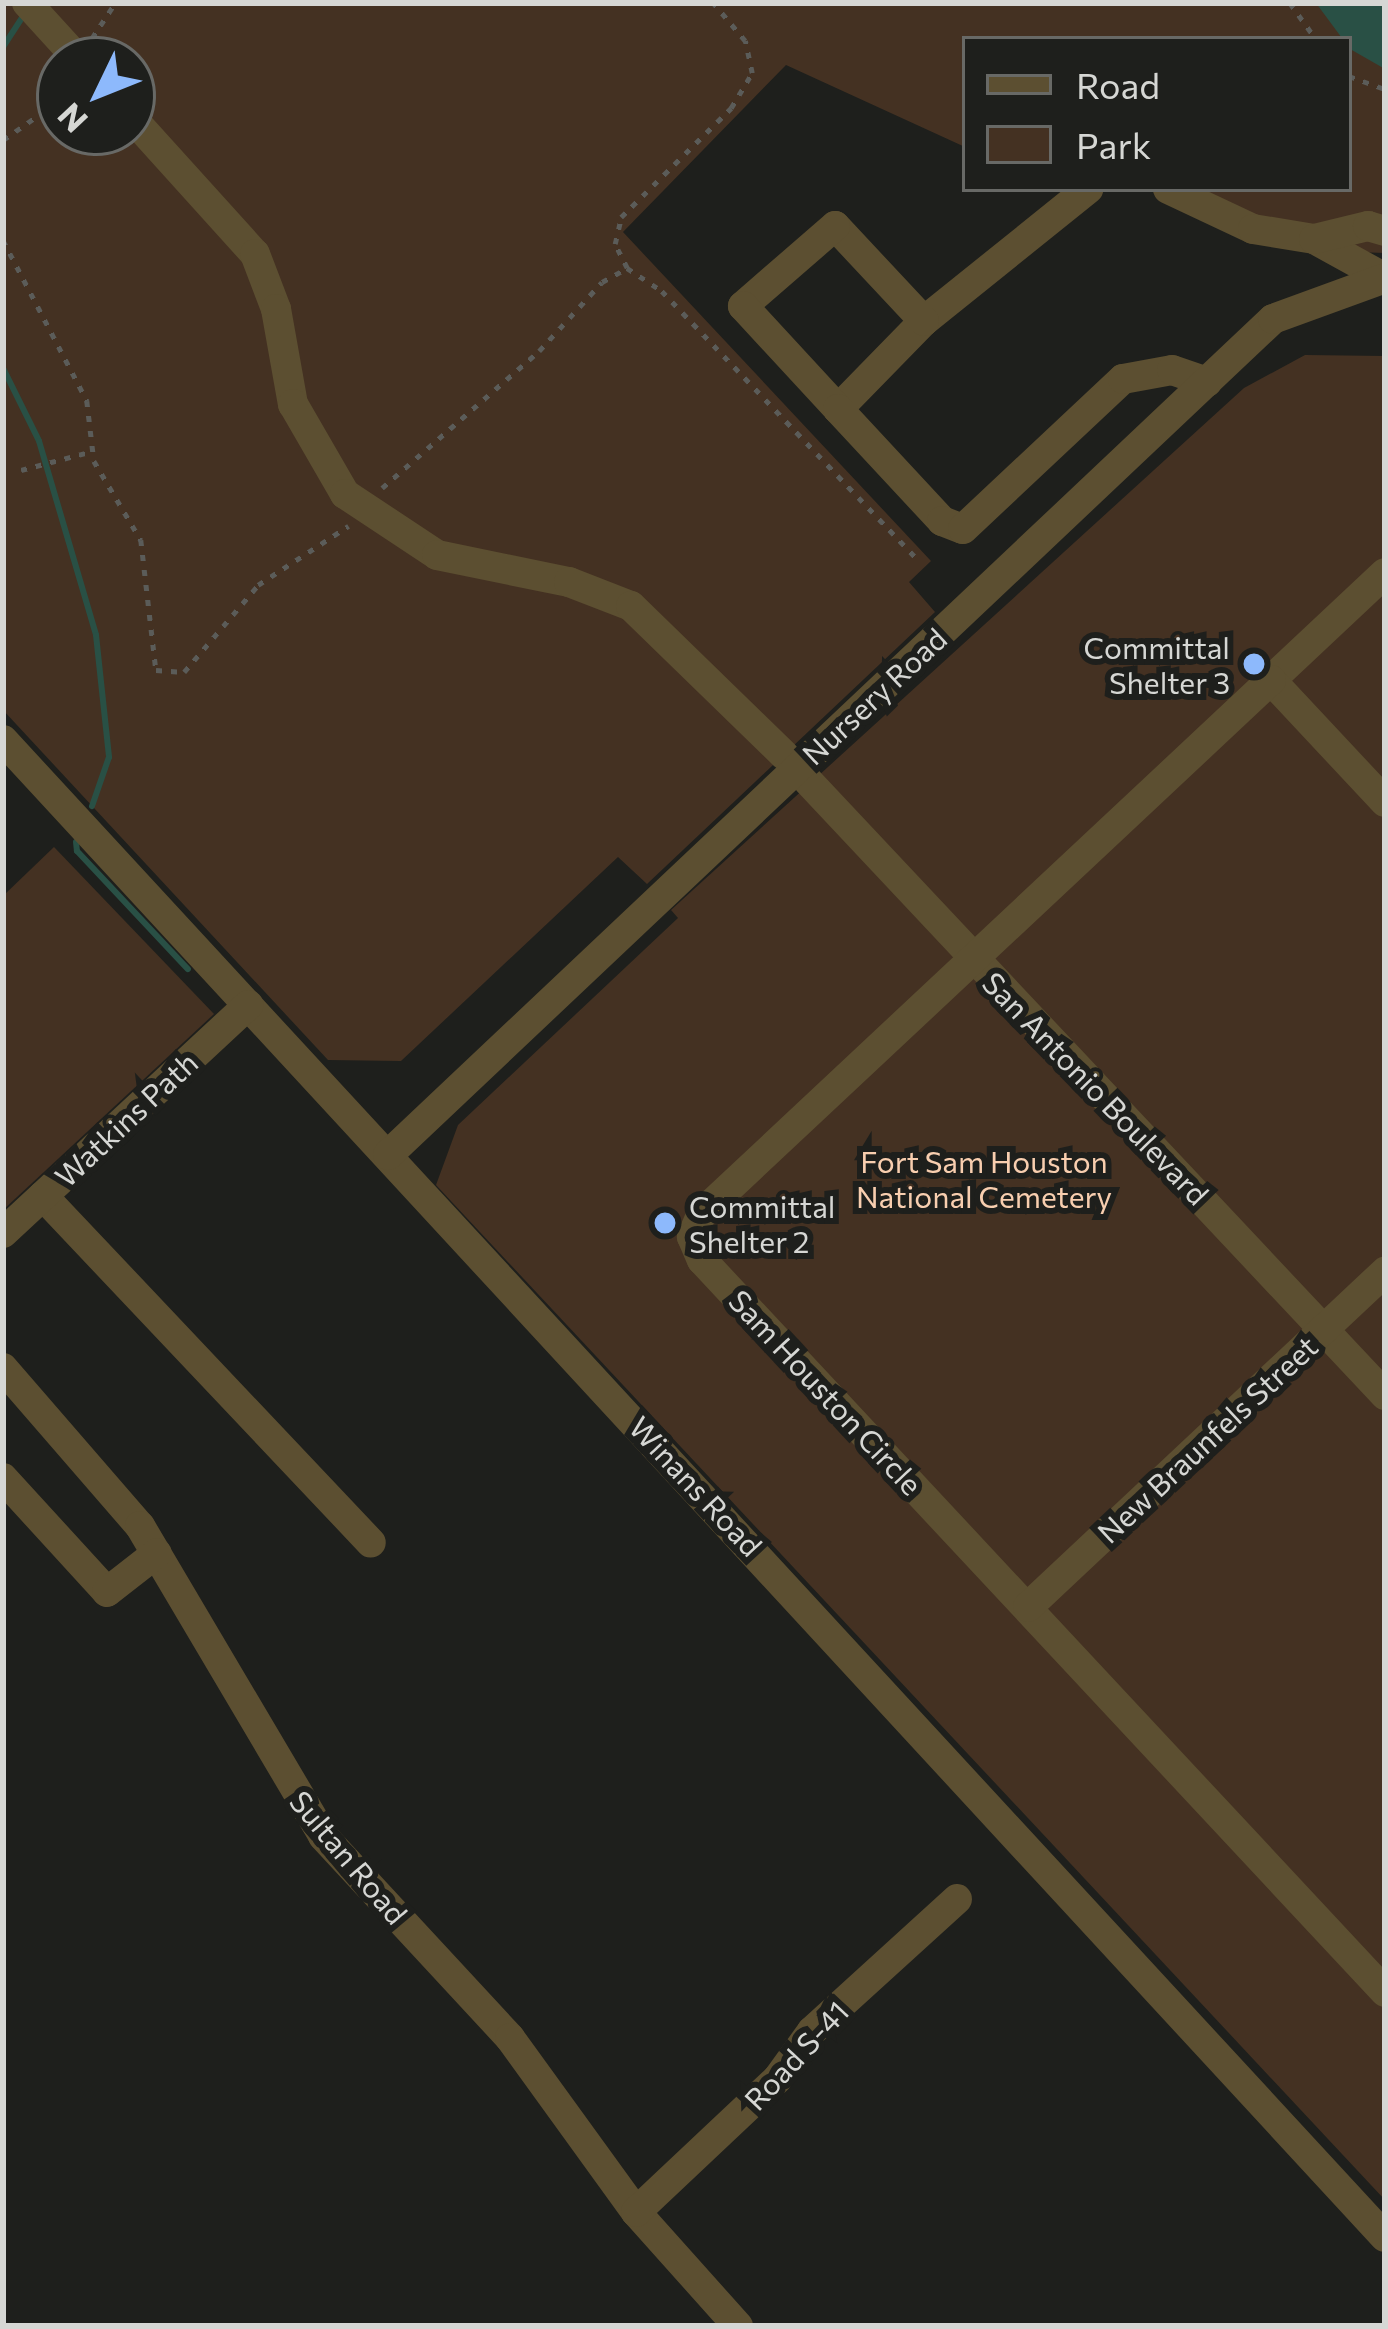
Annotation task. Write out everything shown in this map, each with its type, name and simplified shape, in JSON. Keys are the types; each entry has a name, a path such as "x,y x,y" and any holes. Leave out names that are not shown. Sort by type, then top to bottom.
{"street":[{"path":"26,3 57,36"},
{"path":"156,145 255,254 276,309 293,404 325,467 364,510 437,555 569,582 631,605 784,755"},
{"path":"838,409 924,321 1084,192"},
{"path":"1174,192 1252,229 1313,239 1385,278"},
{"path":"924,321 835,226 743,306 942,521 963,530 1123,379 1172,370 1207,382"},
{"path":"1313,239 1368,226 1385,231"},
{"name":"Nursery Road","path":"388,1155 1273,319 1385,278"},
{"name":"Sam Houston Circle","path":"1380,1976 702,1260 692,1237 702,1214 1385,573"},
{"path":"1270,680 1385,802"},
{"name":"Winans Road","path":"3,740 1385,2237"},
{"name":"San Antonio Boulevard","path":"808,781 1385,1395"},
{"name":"Watkins Path","path":"3,1233 248,1005"},
{"path":"43,1196 371,1543"},
{"name":"New Braunfels Street","path":"1028,1607 1385,1272"},
{"name":"Sultan Road","path":"3,1368 158,1553 304,1809 509,2038 636,2212 738,2326"},
{"path":"3,1478 107,1592 158,1553"},
{"name":"Road S-41","path":"636,2212 778,2078 812,2031 956,1899"}],"path":[{"path":"92,36 115,3"},
{"path":"713,3 746,41 752,73 731,108 621,217 615,244 627,268 662,291 920,562"},
{"path":"1290,3 1314,36"},
{"path":"1352,77 1385,88"},
{"path":"3,140 36,117"},
{"path":"3,240 87,401 93,451 141,540 152,658 163,675 195,662 258,585 364,510 471,414 602,282 627,268"},
{"path":"21,470 93,451"}],"green space":[{"path":"3,3 1385,3 1385,253 1325,251 1205,192 1352,192 1352,36 962,36 962,146 786,65 623,232 931,561 909,582 935,612 647,884 618,857 401,1061 328,1060 3,710"},
{"name":"Fort Sam Houston National Cemetery","path":"1305,355 1385,356 1385,2200 436,1185 458,1125 678,918 671,910 1244,388"},
{"path":"54,847 214,1014 3,1210 3,896"}],"shaded area":[{"path":"1316,3 1385,3 1385,69 1352,50 1352,36 1340,36"}],"waterway":[{"path":"3,47 24,15"},
{"path":"3,368 39,441 96,635 109,757 92,806"},
{"path":"76,842 77,851 188,969"}],"place":[{"name":"Committal Shelter 3","path":"1254,664"},
{"name":"Committal Shelter 2","path":"665,1223"}]}
